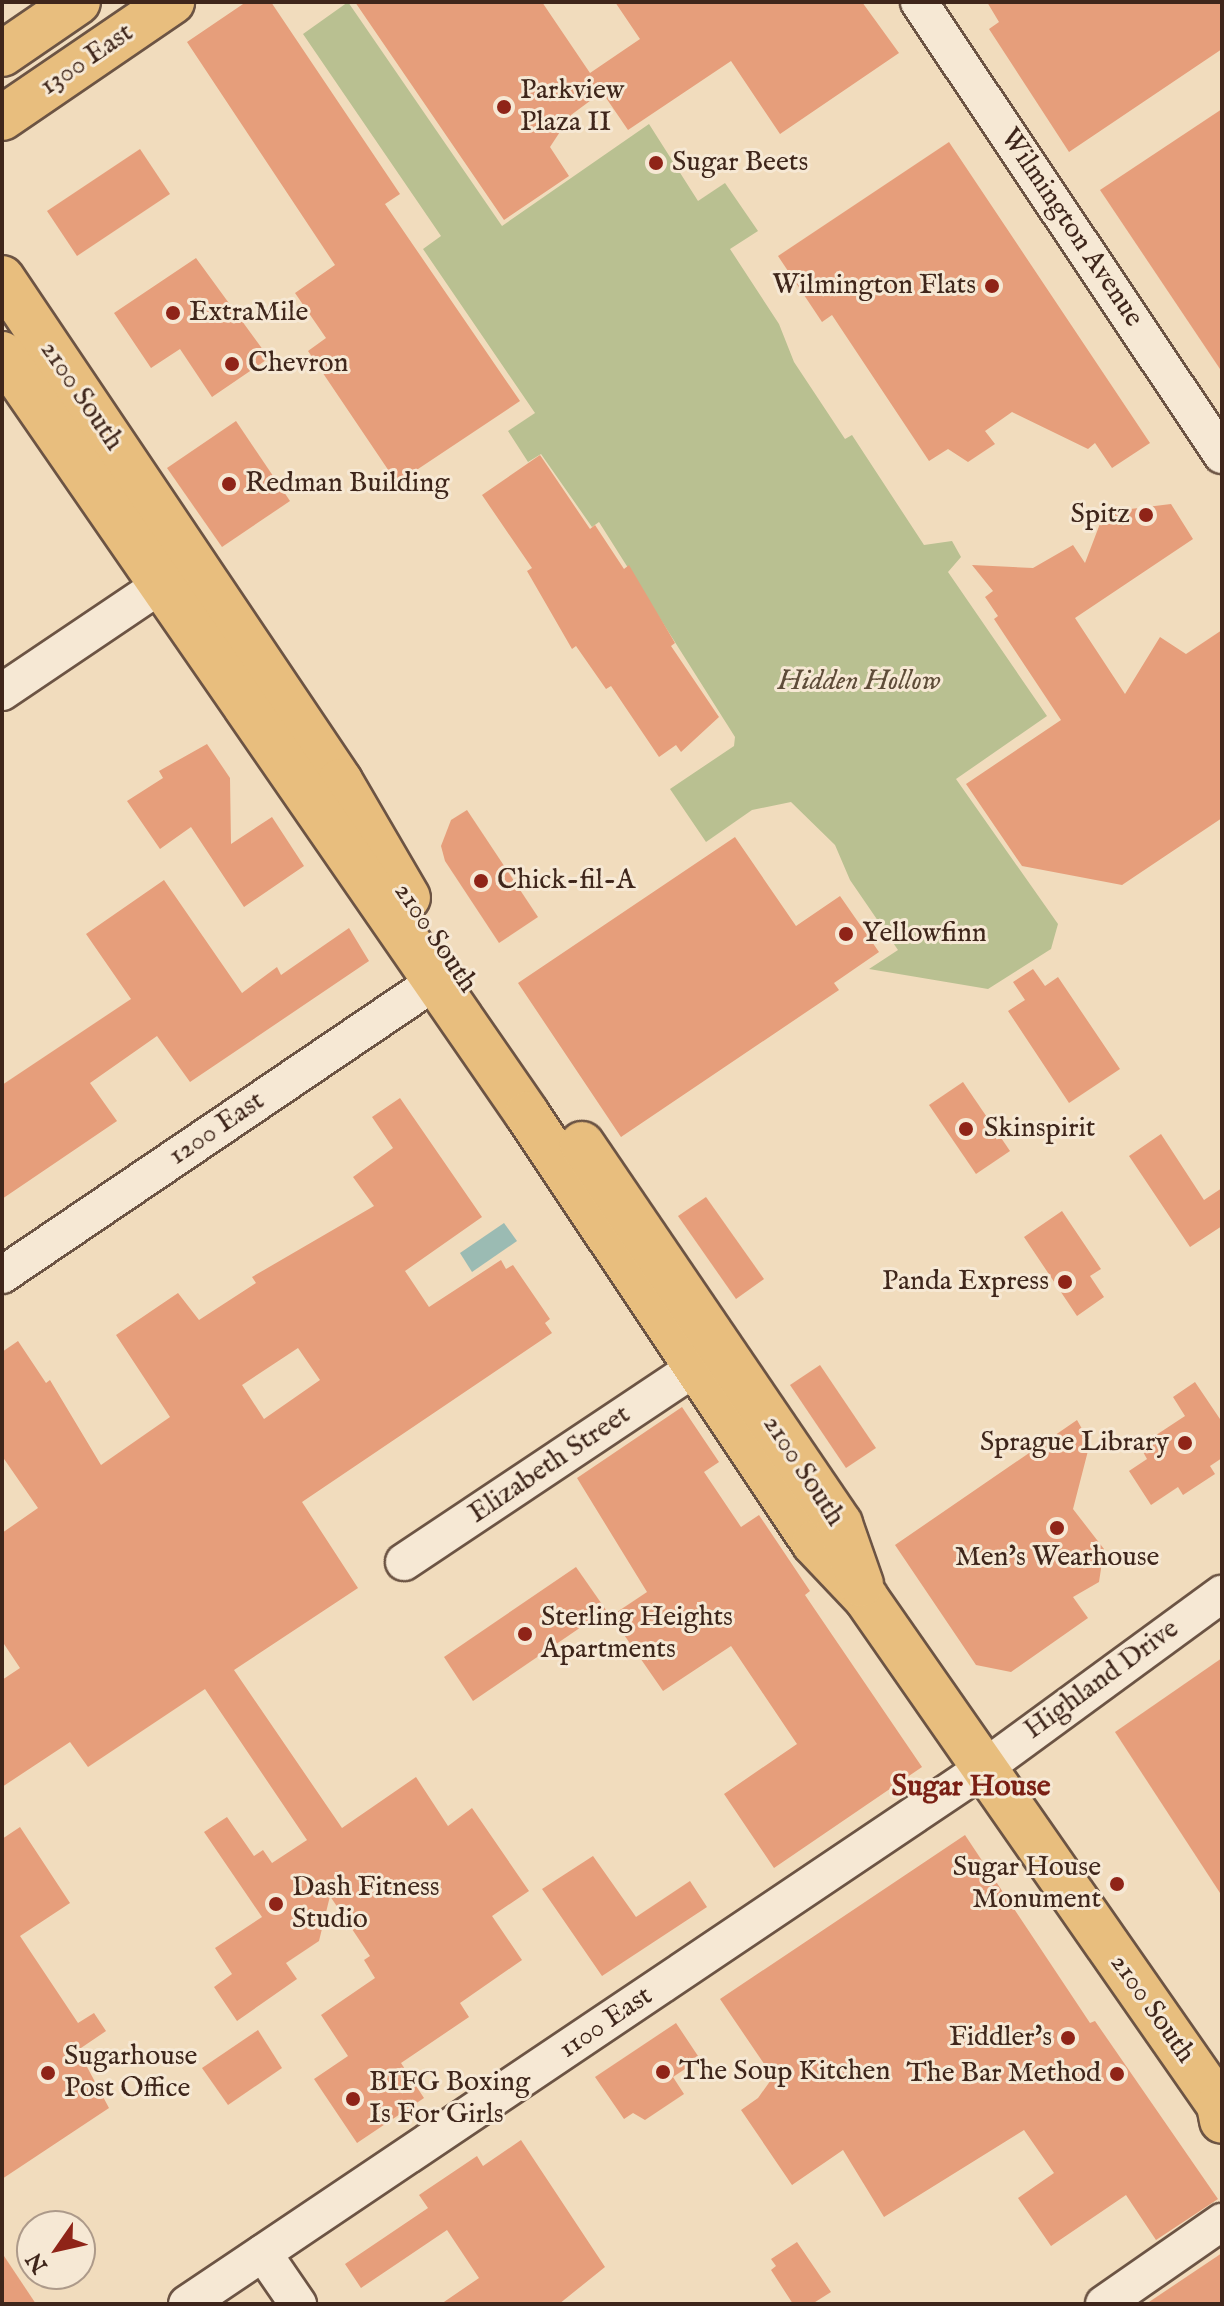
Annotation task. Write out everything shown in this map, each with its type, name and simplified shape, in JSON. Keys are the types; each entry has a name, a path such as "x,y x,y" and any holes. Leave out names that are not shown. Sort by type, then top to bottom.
{"main road":[{"name":"1300 East","path":"2,54 78,2"},
{"name":"1300 East","path":"2,118 172,2"},
{"name":"2100 South","path":"2,278 340,781 398,883 620,1199 840,1524 866,1598"},
{"name":"2100 South","path":"2,354 433,983 527,1114 814,1543 866,1598 1221,2111"},
{"path":"162,584 178,583 189,591 301,754 320,772 340,781"},
{"path":"527,1114 550,1125 601,1198 611,1204 620,1199"}],"street":[{"name":"Wilmington Avenue","path":"919,2 1222,455"},
{"path":"2,692 162,584"},
{"name":"1200 East","path":"2,1275 433,983"},
{"name":"Elizabeth Street","path":"404,1562 695,1368"},
{"name":"Highland Drive","path":"984,1768 1222,1594"},
{"name":"1100 East","path":"187,2304 984,1768"},
{"path":"1104,2304 1222,2222"},
{"path":"263,2253 298,2304"}],"green space":[{"name":"Hidden Hollow","path":"348,2 502,226 649,124 698,201 725,183 758,231 730,249 779,324 794,362 845,439 852,435 924,545 952,541 961,557 948,572 1047,716 956,779 1058,924 1051,949 988,989 869,969 898,950 850,880 835,845 791,802 752,810 706,842 670,789 734,746 735,737 599,522 592,527 541,454 528,462 508,431 535,413 423,249 441,236 303,34"}],"water":[{"path":"504,1223 517,1241 472,1272 460,1253"}],"building":[{"path":"246,2 271,2 400,194 385,204 520,401 397,483 308,351 326,338 295,293 335,265 187,42"},
{"path":"355,2 542,2 590,73 640,39 615,2 862,2 899,53 780,134 731,61 628,130 602,92 571,115 550,147 569,176 504,220"},
{"path":"987,2 1222,2 1222,49 1069,152 989,29 999,22"},
{"path":"1222,109 1222,372 1100,190"},
{"name":"Wilmington Flats","path":"949,142 1150,443 1112,468 1095,443 1088,449 1012,412 985,431 995,444 968,462 948,449 929,461 832,315 822,322 778,256"},
{"path":"140,149 170,194 77,256 47,211"},
{"name":"ExtraMile","path":"196,258 269,358 212,397 180,349 151,368 114,313"},
{"name":"Redman Building","path":"236,421 290,501 222,547 167,468"},
{"path":"540,455 590,529 595,525 624,569 629,565 675,643 671,646 719,717 681,752 676,745 659,757 611,686 606,689 576,646 572,649 527,571 532,568 482,495"},
{"path":"1171,504 1193,539 1075,618 1125,694 1160,637 1186,654 1222,630 1222,818 1122,885 1022,866 966,784 1061,720 994,619 998,616 985,597 993,591 972,565 1033,568 1073,545 1085,563 1101,521 1111,523 1114,511"},
{"path":"207,744 230,778 231,844 272,817 304,866 244,907 191,827 160,849 127,801 163,778 159,771"},
{"path":"467,810 538,917 499,943 445,861 441,846 451,820"},
{"path":"735,837 796,926 840,896 879,952 834,983 839,990 621,1137 518,983"},
{"path":"164,880 242,993 277,967 281,975 349,928 369,961 190,1082 157,1036 90,1083 117,1121 2,1199 2,1085 131,999 86,934"},
{"path":"1033,969 1045,986 1058,977 1120,1069 1069,1103 1008,1011 1025,1000 1013,982"},
{"path":"963,1082 1010,1151 976,1174 929,1105"},
{"path":"400,1098 482,1217 405,1271 429,1307 501,1260 506,1269 513,1265 550,1319 545,1323 552,1333 302,1502 358,1588 234,1670 342,1828 416,1777 448,1826 472,1808 529,1891 492,1916 522,1960 460,2003 469,2017 401,2063 424,2098 357,2143 314,2079 348,2056 321,2015 375,1978 364,1960 370,1956 330,1896 319,1941 286,1963 297,1979 237,2021 214,1987 232,1974 215,1948 262,1917 204,1832 227,1817 254,1856 263,1850 272,1863 307,1840 205,1689 88,1767 70,1742 2,1787 2,1680 20,1668 2,1641 2,1533 38,1508 2,1456 2,1352 18,1341 46,1383 50,1380 101,1465 170,1417 116,1335 178,1293 199,1320 256,1283 252,1277 374,1206 353,1177 393,1148 372,1117","holes":["298,1348 320,1380 264,1419 242,1385"]},
{"path":"1161,1134 1204,1200 1222,1188 1222,1226 1190,1247 1129,1156"},
{"path":"706,1197 764,1279 736,1299 678,1216"},
{"path":"1062,1211 1101,1269 1090,1276 1104,1297 1077,1316 1024,1237"},
{"path":"820,1365 876,1448 846,1468 790,1385"},
{"name":"Sprague Library","path":"1195,1382 1222,1422 1222,1458 1210,1466 1215,1474 1183,1495 1178,1487 1151,1505 1129,1471 1147,1459 1142,1450 1149,1445 1147,1441 1185,1416 1173,1397"},
{"path":"682,1407 719,1462 704,1472 741,1527 759,1515 810,1591 805,1595 922,1767 774,1868 724,1794 797,1744 731,1646 663,1691 611,1616 647,1592 577,1478"},
{"path":"1077,1420 1090,1443 1073,1509 1104,1549 1099,1582 1073,1597 1088,1618 1011,1672 976,1665 895,1545"},
{"name":"Sterling Heights Apartments","path":"576,1567 606,1610 473,1701 444,1657"},
{"path":"1222,1658 1222,1896 1115,1732"},
{"name":"Sugarhouse Post Office","path":"20,1827 70,1903 20,1936 78,2023 94,2013 106,2031 78,2050 109,2108 2,2179 2,1839"},
{"path":"965,1835 1090,2023 1095,2021 1218,2199 1156,2240 1126,2195 1051,2246 1018,2198 1054,2173 1024,2130 884,2217 843,2150 792,2185 741,2110 758,2098 773,2077 720,1999"},
{"path":"593,1856 636,1917 690,1881 707,1907 602,1976 542,1889"},
{"path":"676,2023 700,2059 673,2077 684,2094 645,2120 633,2113 624,2119 595,2077"},
{"path":"258,2030 282,2068 228,2105 202,2068"},
{"path":"521,2140 605,2267 559,2304 441,2304 479,2278 447,2230 361,2288 345,2264 428,2208 419,2195 477,2156 483,2166"},
{"path":"797,2242 831,2292 812,2304 793,2304 771,2270 776,2266 771,2259"},
{"path":"2,2253 16,2274 16,2290 27,2290 36,2304 2,2304"},
{"path":"1222,2253 1222,2304 1146,2304"}],"place":[{"name":"Parkview Plaza II","path":"504,107"},
{"name":"Sugar Beets","path":"656,163"},
{"name":"Wilmington Flats","path":"992,286"},
{"name":"ExtraMile","path":"173,313"},
{"name":"Chevron","path":"232,364"},
{"name":"Redman Building","path":"229,484"},
{"name":"Spitz","path":"1146,515"},
{"name":"Chick-fil-A","path":"481,881"},
{"name":"Yellowfinn","path":"846,934"},
{"name":"Skinspirit","path":"966,1129"},
{"name":"Panda Express","path":"1065,1282"},
{"name":"Sprague Library","path":"1185,1443"},
{"name":"Men's Wearhouse","path":"1057,1528"},
{"name":"Sterling Heights Apartments","path":"525,1634"},
{"name":"Sugar House Monument","path":"1117,1884"},
{"name":"Dash Fitness Studio","path":"276,1904"},
{"name":"Fiddler's","path":"1068,2038"},
{"name":"The Soup Kitchen","path":"663,2072"},
{"name":"Sugarhouse Post Office","path":"48,2073"},
{"name":"The Bar Method","path":"1117,2074"},
{"name":"BIFG Boxing Is For Girls","path":"353,2099"}],"district":[{"name":"Sugar House","path":"971,1787"}]}
